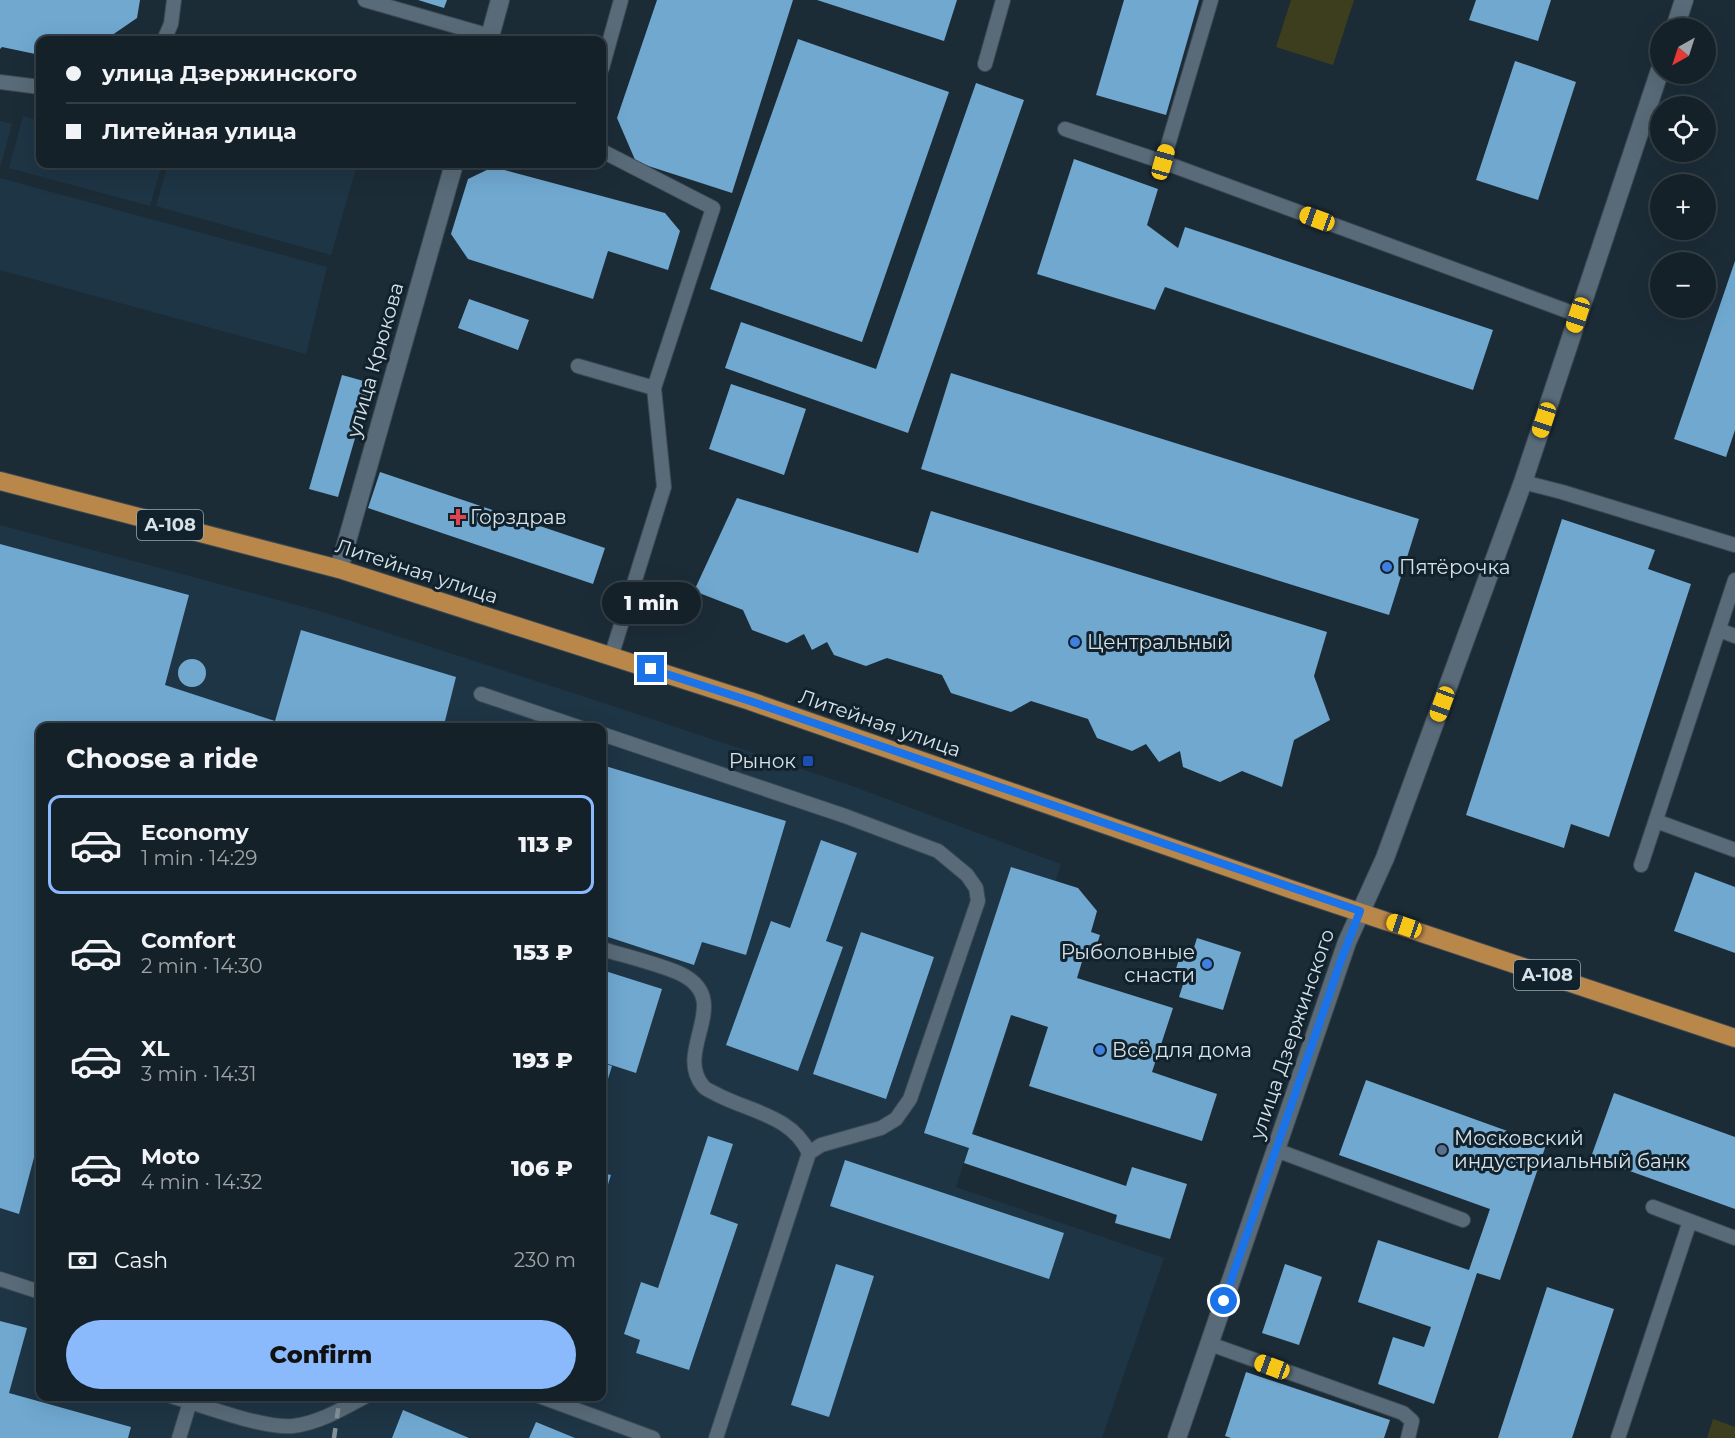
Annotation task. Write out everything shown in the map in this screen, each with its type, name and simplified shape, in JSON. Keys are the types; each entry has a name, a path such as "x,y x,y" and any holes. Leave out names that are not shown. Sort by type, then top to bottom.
{"highway":[{"name":"Литейная улица","path":"0,481 339,569 750,701 1735,1038"}],"street":[{"path":"490,36 500,0"},
{"path":"1678,18 1684,0"},
{"name":"улица Дзержинского","path":"1178,1438 1340,963 1360,911 1385,858 1524,483 1655,84"},
{"name":"улица Крюкова","path":"339,569 453,168"}],"lane":[{"path":"166,36 171,24 174,0 184,0"},
{"path":"364,0 482,36"},
{"path":"606,54 621,0"},
{"path":"985,64 1003,0"},
{"path":"1163,162 1211,0"},
{"path":"0,82 36,86"},
{"path":"1065,129 1163,162 1578,315"},
{"path":"606,153 713,208 654,388 664,487 611,657"},
{"path":"578,366 654,388"},
{"path":"1524,483 1562,492 1735,545"},
{"path":"1641,865 1735,580"},
{"path":"1719,630 1735,636"},
{"path":"481,694 565,723"},
{"path":"606,736 845,816 939,851 966,874 976,888 978,901 975,913 910,1098 896,1119 881,1128 821,1145 809,1153 716,1438"},
{"path":"1656,821 1735,850"},
{"path":"606,949 682,975 698,988 705,1001 704,1019 694,1053 695,1072 704,1087 724,1098 766,1114 790,1128 804,1141 809,1153"},
{"path":"1276,1150 1463,1220"},
{"path":"1653,1207 1735,1238"},
{"path":"1618,1438 1690,1221"},
{"path":"0,1279 36,1291"},
{"path":"1210,1344 1403,1413 1412,1421 1408,1438"},
{"path":"187,1401 264,1424 292,1426 338,1412 357,1401"},
{"path":"553,1401 654,1438"},
{"path":"179,1438 190,1402"}],"shaded area":[{"path":"23,116 36,120 36,168 161,168 150,206 9,168"},
{"path":"0,121 12,124 1,164 0,164"},
{"path":"167,168 356,169 331,255 156,206"},
{"path":"0,178 327,267 306,354 0,270"},
{"path":"0,525 323,612 852,786 1061,864 956,1187 1164,1258 1102,1438 0,1438"}],"green space":[{"path":"1291,0 1354,0 1333,65 1276,47"},
{"path":"1713,1419 1735,1427 1735,1438 1707,1438"}],"building":[{"path":"0,0 140,0 137,18 111,36 36,36 36,54 2,47 0,49"},
{"path":"418,0 447,0 444,8"},
{"path":"657,0 793,0 732,193 636,162 617,118"},
{"path":"817,0 957,0 944,41"},
{"path":"1124,0 1199,0 1166,115 1096,95"},
{"path":"1476,0 1551,0 1538,41 1469,20"},
{"path":"798,39 949,92 862,342 710,289"},
{"path":"1515,61 1576,82 1538,200 1476,180"},
{"path":"976,83 1024,100 908,433 725,368 741,322 876,369"},
{"path":"1074,159 1158,189 1147,225 1178,248 1185,227 1493,330 1473,390 1165,287 1155,310 1037,274"},
{"path":"491,168 497,168 665,213 680,231 668,270 608,251 593,299 468,259 451,234 468,179"},
{"path":"1735,261 1735,430 1726,457 1674,439"},
{"path":"469,299 529,320 518,350 458,328"},
{"path":"951,373 1419,519 1389,615 921,469"},
{"path":"342,375 371,383 338,497 309,489"},
{"path":"731,384 806,409 784,475 709,449"},
{"path":"380,472 605,548 593,584 368,508"},
{"name":"Центральный","path":"737,498 918,553 931,511 1327,632 1314,676 1330,720 1294,740 1282,787 1242,771 1220,782 1183,767 1180,751 1159,762 1146,744 1132,751 1097,738 1088,719 1031,701 1011,712 951,693 942,675 887,658 866,666 834,655 827,642 812,650 804,634 787,643 752,630 743,610 694,591"},
{"path":"1562,519 1655,550 1648,569 1691,584 1609,837 1571,824 1564,848 1466,815"},
{"path":"0,544 189,595 165,685 275,721 301,630 456,677 445,721 452,723 36,723 36,1150 19,1214 0,1208"},
{"path":"192,659 202,663 206,673 202,683 192,687 182,683 178,673 182,663"},
{"path":"606,766 786,821 746,955 702,942 694,965 606,936"},
{"path":"821,840 857,853 826,941 843,947 798,1071 726,1045 771,921 790,928"},
{"path":"1011,867 1078,888 1097,911 1091,932 1100,935 1093,957 1084,955 1077,978 1173,1008 1152,1072 1217,1094 1202,1141 1029,1086 1048,1027 1011,1015 972,1134 1126,1186 1132,1167 1187,1184 1170,1239 1115,1223 1117,1215 964,1163 969,1148 924,1133"},
{"path":"1695,872 1735,887 1735,953 1674,931"},
{"path":"861,932 934,957 886,1099 813,1074"},
{"name":"Рыболовные снасти","path":"1197,938 1241,952 1223,1010 1179,997 1185,978 1174,975 1182,950 1192,954"},
{"path":"606,971 662,989 636,1073 606,1063"},
{"path":"606,1064 612,1066 606,1085"},
{"path":"1366,1080 1546,1145 1500,1280 1477,1273 1434,1404 1378,1384 1393,1337 1424,1347 1431,1327 1358,1302 1378,1240 1469,1270 1490,1209 1339,1155"},
{"path":"1614,1093 1735,1137 1735,1209 1591,1157"},
{"path":"708,1136 733,1144 710,1214 738,1224 689,1370 636,1353 640,1340 624,1334 641,1282 658,1288"},
{"path":"845,1160 1064,1233 1049,1279 830,1206"},
{"path":"606,1174 611,1175 606,1191"},
{"path":"836,1264 874,1276 829,1417 791,1405"},
{"path":"1285,1264 1322,1277 1299,1345 1262,1333"},
{"path":"1547,1287 1614,1309 1572,1438 1498,1438"},
{"path":"0,1321 27,1328 9,1393 131,1427 128,1438 0,1438"},
{"path":"1246,1372 1390,1420 1384,1438 1231,1438 1225,1436"},
{"path":"403,1410 469,1438 392,1438"},
{"path":"536,1422 575,1438 529,1438"}],"railway":[{"path":"334,1438 339,1401"}],"place":[{"name":"Горздрав","path":"458,517"},
{"name":"Пятёрочка","path":"1387,567"},
{"name":"Центральный","path":"1075,642"},
{"name":"Рынок","path":"808,761"},
{"name":"Рыболовные снасти","path":"1207,964"},
{"name":"Всё для дома","path":"1100,1050"},
{"name":"Московский индустриальный банк","path":"1442,1150"}],"route":[{"path":"651,669 1360,911 1347,942 1224,1301"}]}
